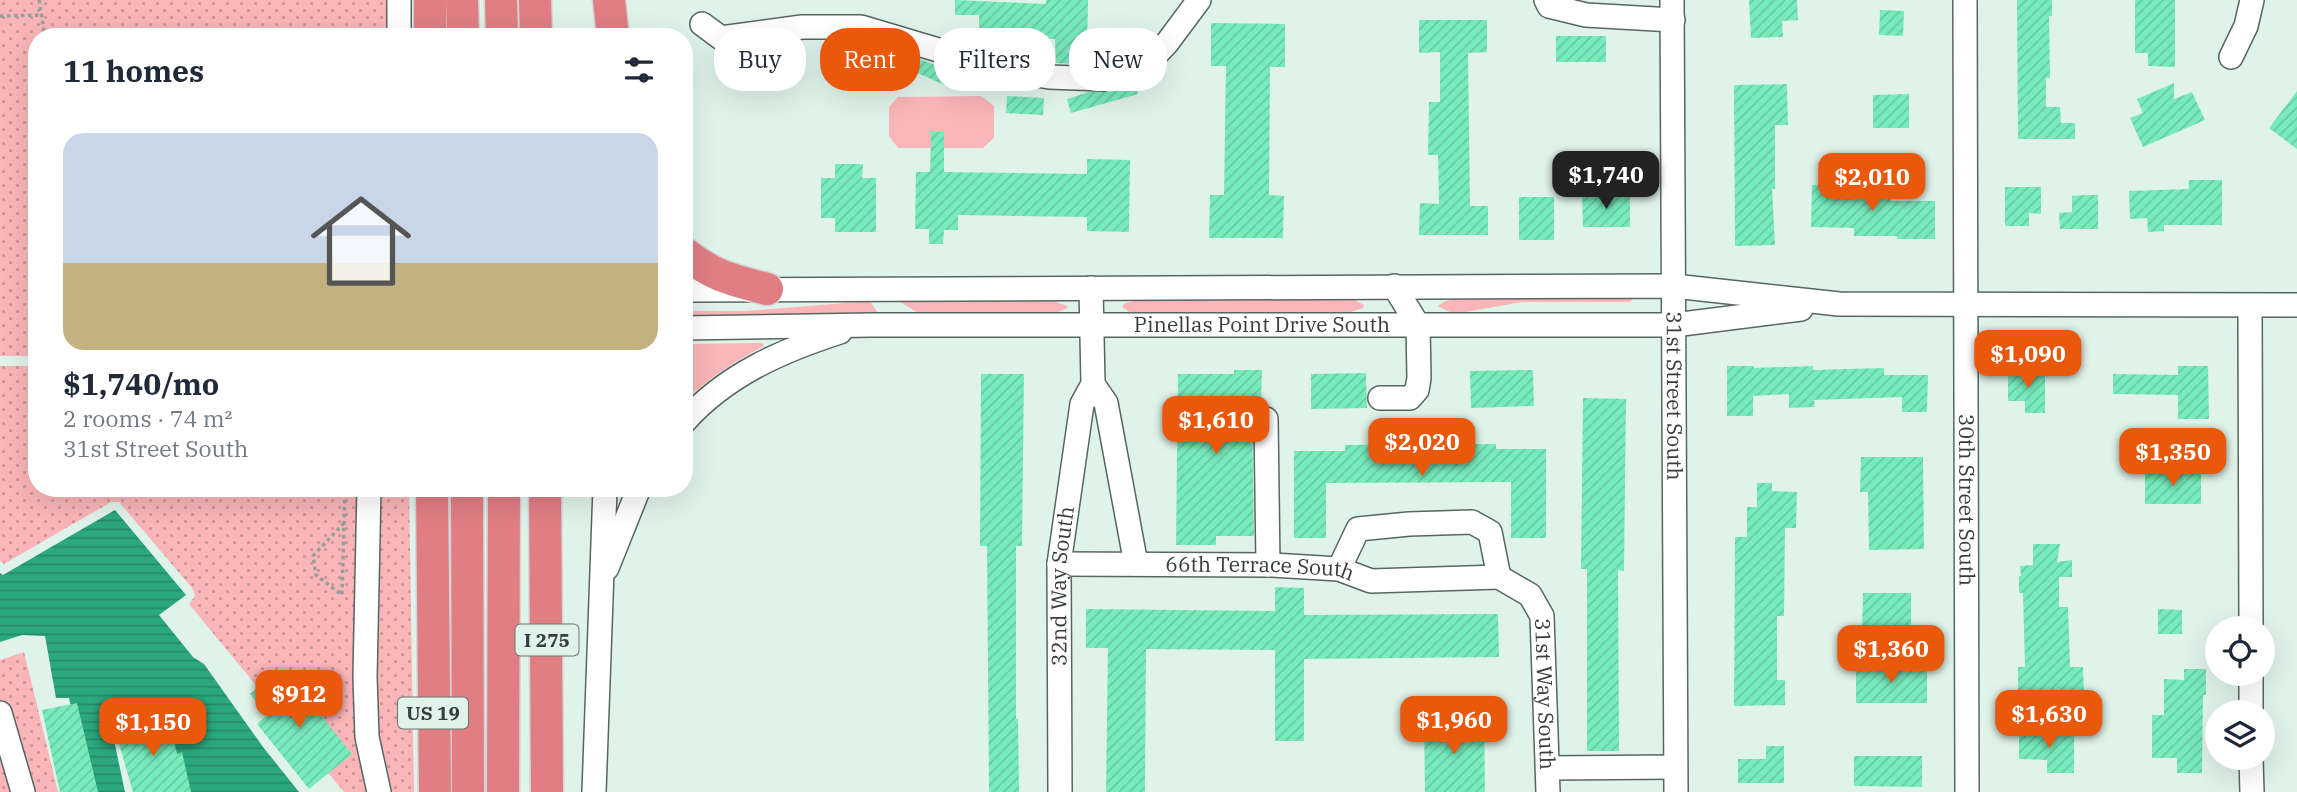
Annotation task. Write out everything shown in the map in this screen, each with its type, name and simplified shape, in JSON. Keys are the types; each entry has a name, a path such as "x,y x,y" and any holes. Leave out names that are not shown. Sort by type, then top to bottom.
{"highway":[{"path":"430,0 430,28"},
{"path":"462,0 463,28"},
{"path":"501,0 502,28"},
{"path":"535,0 536,28"},
{"path":"609,0 611,28"},
{"path":"693,260 720,277 767,289"},
{"name":"US 19","path":"432,497 435,792"},
{"path":"467,497 468,792"},
{"name":"I 275","path":"503,792 504,497"},
{"name":"I 275","path":"545,497 547,792"}],"street":[{"path":"399,0 399,28"},
{"path":"702,24 721,38 802,27 861,27 1002,69 1049,77 1103,79 1145,66 1167,43 1199,0"},
{"name":"30th Street South","path":"1965,0 1967,792"},
{"path":"2231,57 2246,26 2252,0"},
{"path":"1554,2 1586,15 1672,10"},
{"name":"31st Street South","path":"1672,10 1676,792"},
{"path":"1380,398 1410,398 1417,390 1419,378 1418,325 1395,286"},
{"name":"Pinellas Point Drive South","path":"693,290 1674,286 1839,304 2297,305"},
{"name":"32nd Way South","path":"1060,792 1059,564 1082,404 1093,384 1091,288"},
{"path":"881,289 891,309 909,325"},
{"name":"Pinellas Point Drive South","path":"693,328 872,325 1674,325 1839,304"},
{"path":"2250,306 2251,616"},
{"path":"693,413 721,387 765,361 816,340 872,325"},
{"name":"32nd Way South","path":"1093,384 1106,403 1136,564"},
{"path":"1266,419 1268,565"},
{"path":"1078,433 1112,432"},
{"path":"369,497 365,677 367,737 379,792"},
{"path":"594,792 605,497"},
{"path":"600,587 635,497"},
{"path":"1339,569 1359,529 1472,522 1490,532 1499,577"},
{"name":"66th Terrace South","path":"1059,564 1268,565 1339,569 1371,581 1499,577"},
{"name":"31st Way South","path":"1499,577 1530,594 1542,616 1548,792"},
{"path":"0,713 23,792"},
{"path":"1548,768 1675,767"},
{"path":"2251,770 2252,792"}],"path":[{"path":"39,0 44,28"},
{"path":"0,16 42,15"},
{"path":"344,523 313,556 316,575 342,594 345,497"}],"shaded area":[{"path":"0,0 397,0 397,28 28,28 28,356 0,356"},
{"path":"981,96 994,106 994,138 983,148 898,148 889,136 889,107 898,97"},
{"path":"1480,297 1630,297 1630,302 1522,302 1460,313 1438,306 1460,298"},
{"path":"1048,299 1068,308 1051,315 920,314 900,302 900,300"},
{"path":"1138,299 1353,299 1364,305 1363,308 1344,314 1139,314 1131,313 1122,307"},
{"path":"870,301 879,315 693,316 693,311 745,311"},
{"path":"763,343 764,346 722,371 693,393 693,344"},
{"path":"0,366 28,366 28,497 409,497 414,792 344,792 189,604 195,596 192,588 119,502 111,502 4,564 0,561"},
{"path":"115,510 186,595 159,615 193,657 204,664 299,792 183,792 164,717 111,726 125,792 90,792 69,698 56,698 45,636 22,635 0,642 0,573 3,575"},
{"path":"24,652 58,792 0,792 0,660"}],"building":[{"path":"955,0 1046,4 1046,0 1088,0 1087,28 1069,28 1069,64 1056,63 1055,28 979,28 979,15 955,15"},
{"path":"1749,0 1797,0 1798,20 1782,21 1783,37 1751,38"},
{"path":"2017,0 2052,0 2052,16 2049,16 2050,78 2046,78 2046,107 2060,107 2061,123 2075,123 2075,139 2018,139"},
{"path":"2135,0 2175,0 2175,67 2148,66 2148,53 2135,53"},
{"path":"1880,10 1904,11 1903,36 1879,35"},
{"path":"1419,20 1487,20 1487,52 1468,53 1470,206 1488,206 1488,235 1419,235 1420,203 1439,204 1438,155 1428,155 1429,102 1440,102 1440,52 1419,53"},
{"path":"1211,23 1285,24 1285,67 1270,67 1269,195 1284,196 1283,238 1209,238 1210,195 1224,195 1226,66 1211,66"},
{"path":"1556,36 1606,36 1606,62 1556,62"},
{"path":"920,59 934,65 934,80 920,74"},
{"path":"2174,83 2174,99 2192,92 2205,120 2143,147 2130,118 2143,113 2137,99"},
{"path":"1787,84 1788,125 1775,125 1775,189 1772,189 1775,245 1735,246 1734,85"},
{"path":"1137,91 1138,94 1071,113 1067,99 1089,92"},
{"path":"2297,91 2297,149 2269,128"},
{"path":"1909,94 1909,128 1873,128 1873,95"},
{"path":"1007,96 1044,98 1043,115 1006,113"},
{"path":"931,132 944,132 944,172 1087,174 1087,159 1130,160 1129,232 1087,231 1087,217 958,215 958,230 944,230 943,244 929,244 929,229 915,229 916,172 930,172"},
{"path":"835,164 863,164 862,178 876,178 876,232 835,232 835,218 821,218 821,178 835,178"},
{"path":"2189,180 2222,180 2222,225 2164,225 2164,231 2148,232 2147,218 2130,219 2129,191 2189,189"},
{"path":"1812,185 1842,185 1842,191 1891,192 1891,201 1935,201 1935,239 1854,236 1854,228 1811,227"},
{"path":"2005,187 2041,187 2041,214 2029,213 2029,226 2005,226"},
{"path":"1582,195 1630,195 1630,227 1583,227"},
{"path":"2098,195 2098,229 2060,229 2059,213 2072,212 2072,196"},
{"path":"1519,197 1554,197 1554,240 1519,240"},
{"path":"1727,366 1813,366 1813,370 1884,368 1884,375 1928,375 1927,412 1902,412 1902,397 1814,400 1815,407 1789,408 1789,394 1753,396 1753,416 1727,416"},
{"path":"2178,366 2208,366 2209,419 2178,419 2178,395 2113,394 2113,374 2178,375"},
{"path":"1234,370 1262,370 1261,406 1254,412 1252,419 1254,536 1216,536 1216,545 1176,545 1178,374 1234,374"},
{"path":"1533,370 1534,406 1471,408 1470,371"},
{"path":"2008,371 2045,371 2045,413 2025,413 2025,401 2008,401"},
{"path":"1366,373 1367,408 1311,409 1311,374"},
{"path":"981,374 1024,374 1022,546 1016,546 1016,719 1019,792 989,792 987,546 980,546"},
{"path":"1583,398 1626,399 1624,571 1618,570 1619,751 1587,751 1587,569 1581,569"},
{"path":"1496,444 1496,449 1546,449 1546,538 1511,538 1511,482 1326,483 1326,538 1294,538 1294,451 1345,451 1345,445"},
{"path":"1861,457 1923,457 1924,549 1869,550 1868,492 1860,492"},
{"path":"2201,472 2201,504 2145,504 2145,473"},
{"path":"1757,483 1772,483 1772,491 1797,492 1796,528 1785,528 1784,616 1777,616 1777,680 1785,680 1785,705 1734,706 1735,537 1747,537 1747,507 1757,507"},
{"path":"2033,544 2060,544 2057,562 2072,560 2072,577 2059,577 2059,607 2068,607 2070,667 2083,667 2084,695 2018,696 2018,667 2025,667 2023,593 2019,593 2020,566 2033,565"},
{"path":"1275,587 1304,588 1304,615 1498,614 1499,657 1304,659 1304,741 1275,741 1275,650 1146,649 1145,792 1106,792 1108,648 1086,648 1086,609 1275,611"},
{"path":"1863,593 1911,593 1911,630 1862,630"},
{"path":"2158,609 2182,610 2182,634 2158,634"},
{"path":"1856,666 1927,667 1927,703 1856,703"},
{"path":"283,668 352,754 309,789 257,724 267,715 250,694"},
{"path":"2184,669 2205,669 2202,773 2177,773 2177,758 2152,758 2152,715 2164,715 2164,679 2184,680"},
{"path":"77,703 98,792 60,792 42,710"},
{"path":"169,718 177,754 182,752 191,792 133,792 114,727"},
{"path":"1424,720 1484,720 1485,792 1425,792"},
{"path":"2019,732 2074,732 2074,773 2047,773 2047,760 2019,759"},
{"path":"1766,746 1784,746 1784,783 1738,783 1738,759 1766,759"},
{"path":"1854,756 1922,756 1922,787 1854,786"}]}
